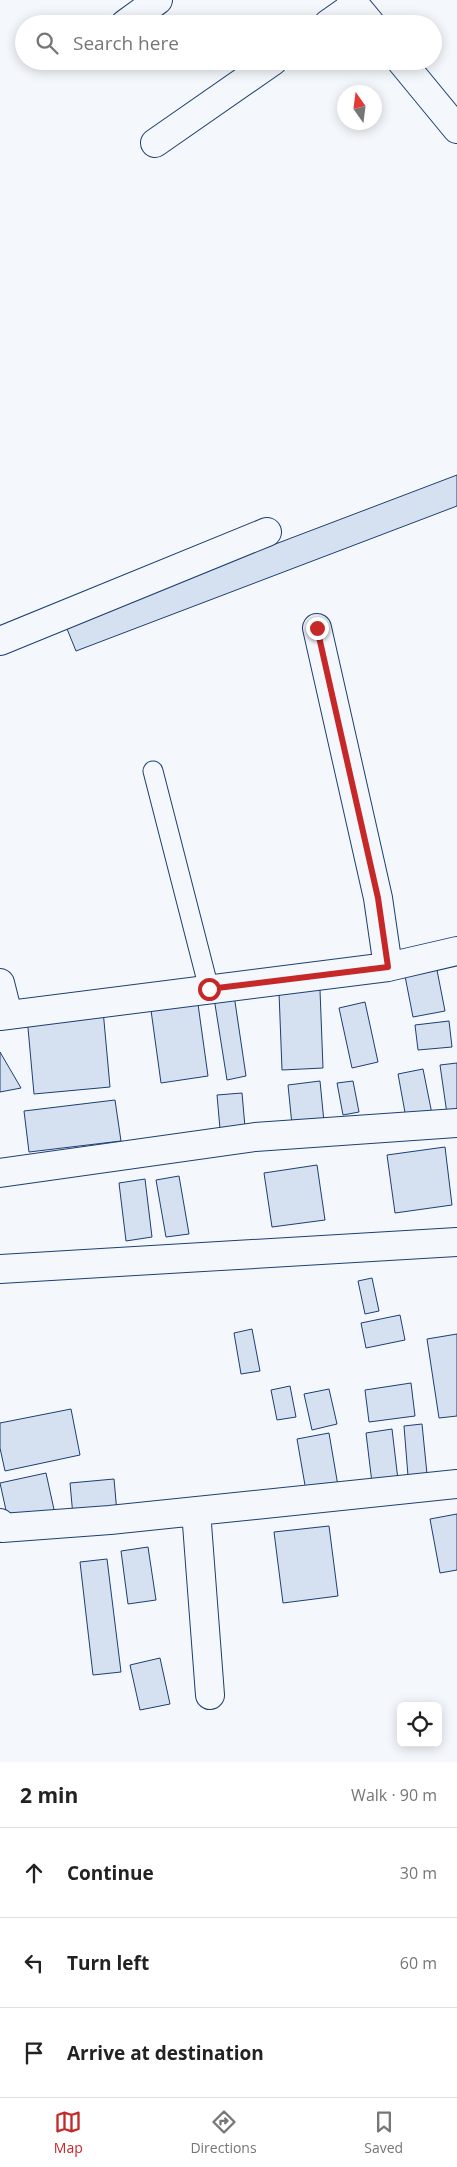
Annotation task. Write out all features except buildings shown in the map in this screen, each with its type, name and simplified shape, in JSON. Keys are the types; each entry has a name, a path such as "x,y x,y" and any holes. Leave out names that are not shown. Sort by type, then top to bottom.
{"street":[{"path":"137,15 158,0"},
{"path":"155,143 261,70"},
{"path":"408,70 457,129"},
{"path":"0,641 267,532"},
{"path":"317,628 378,898 388,967"},
{"path":"0,983 4,1015 388,967 457,951"},
{"path":"0,1173 255,1137 457,1123"},
{"path":"0,1269 457,1242"},
{"path":"0,1523 2,1528 196,1511 457,1484"},
{"path":"196,1511 210,1695"}],"lane":[{"path":"153,771 209,989"}],"route":[{"path":"209,989 388,967 378,898 317,628"}]}
